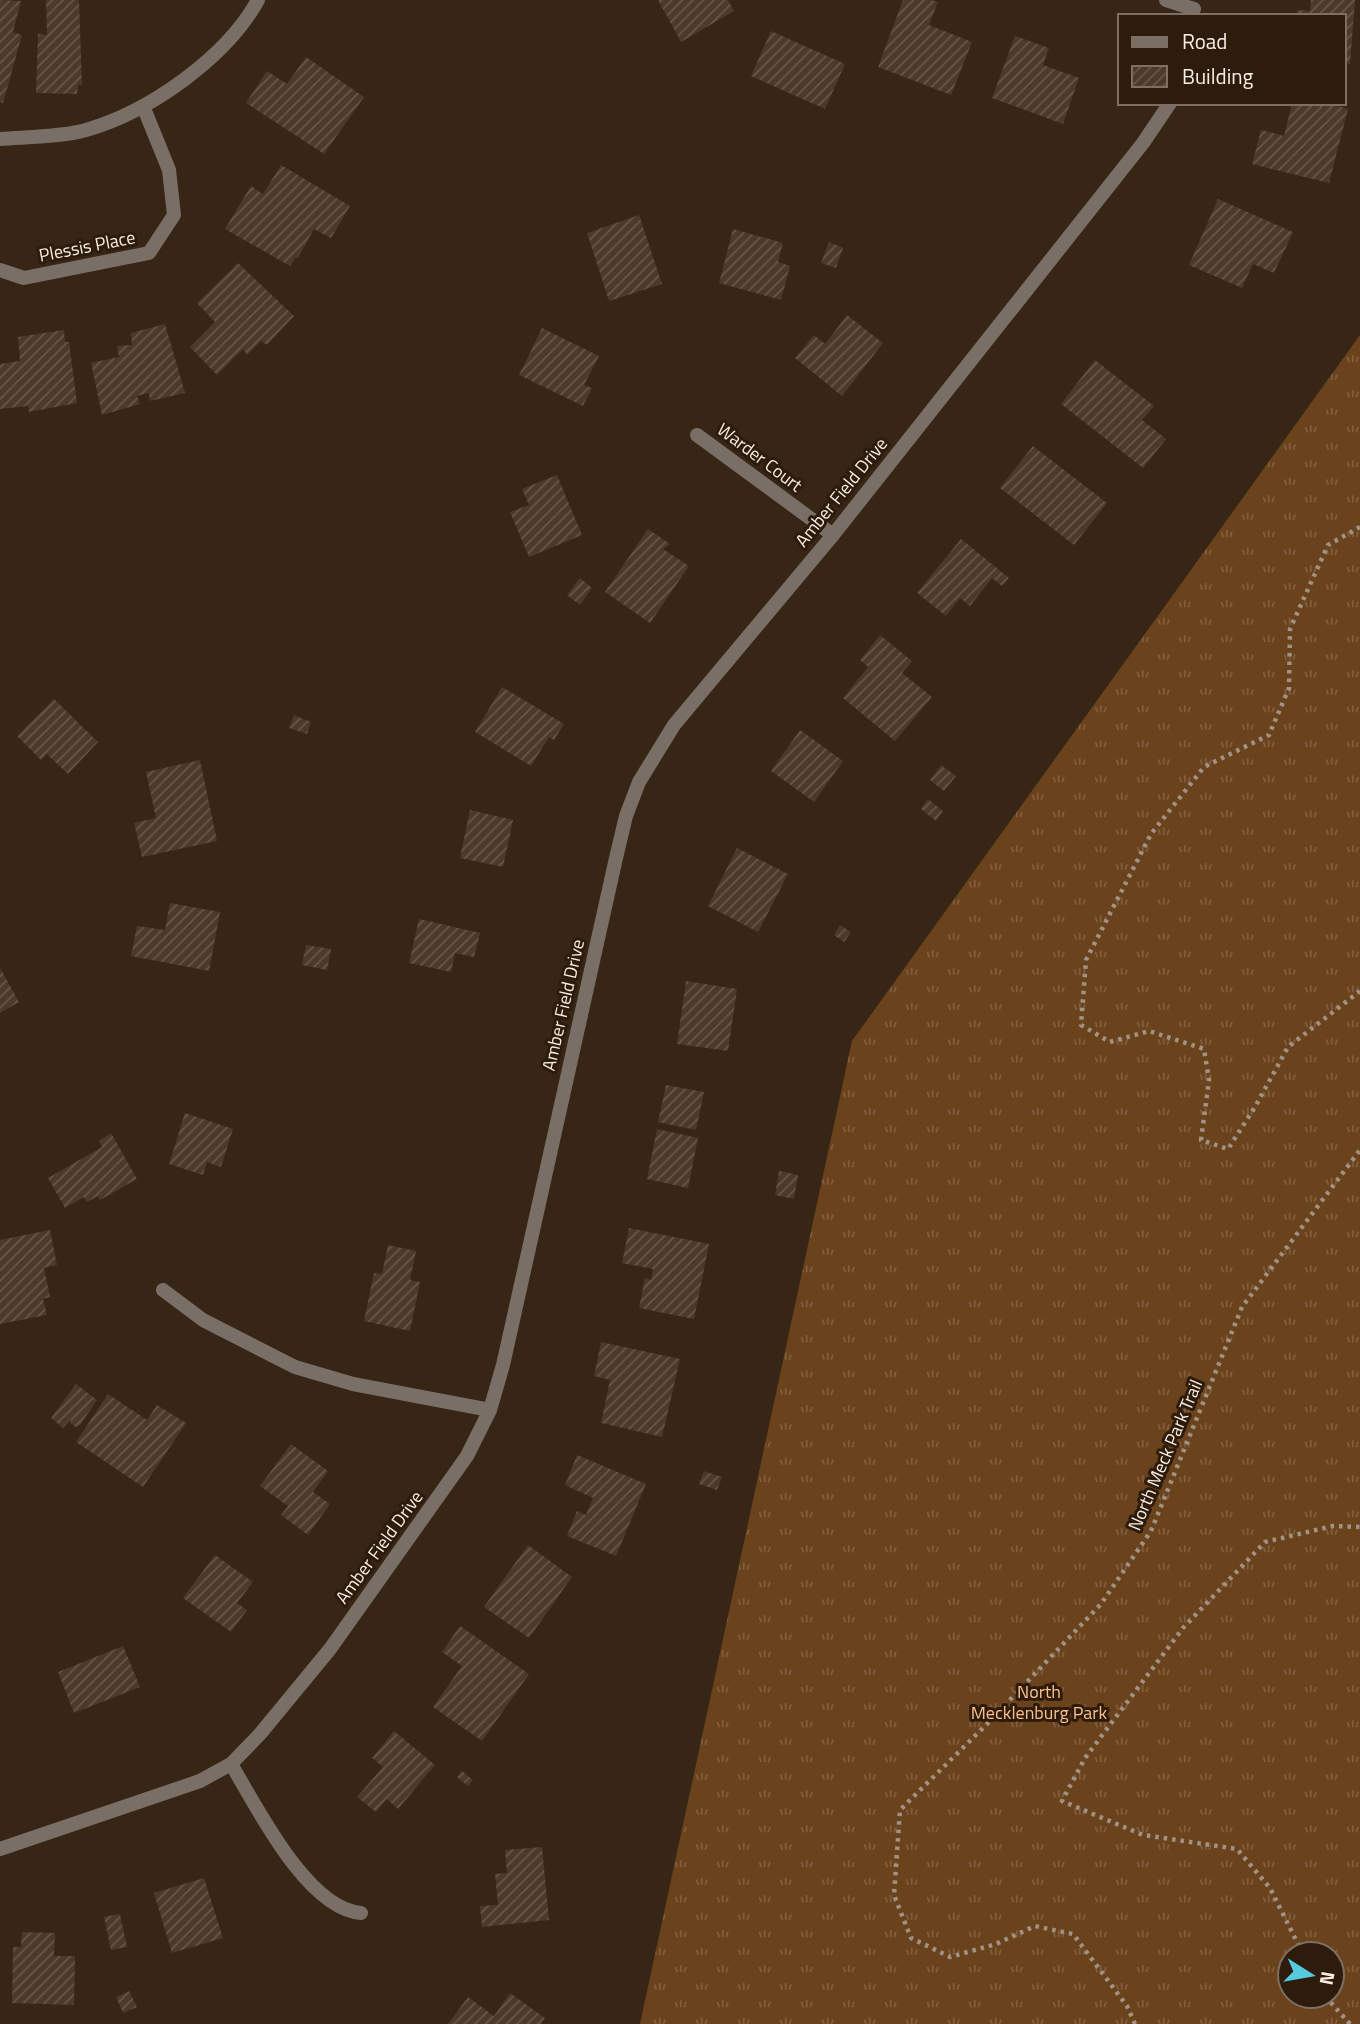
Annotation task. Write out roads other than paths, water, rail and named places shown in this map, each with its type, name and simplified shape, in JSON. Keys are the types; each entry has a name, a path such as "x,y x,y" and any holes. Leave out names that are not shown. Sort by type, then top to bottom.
{"street":[{"path":"0,139 85,131 143,106 204,65 246,21 258,0"},
{"path":"1166,0 1194,8"},
{"name":"Amber Field Drive","path":"0,1849 200,1781 231,1764 260,1734 330,1648 467,1456 490,1410 503,1365 616,858 639,782 674,725 832,536 1135,154 1169,105"},
{"name":"Plessis Place","path":"0,270 24,278 149,253 174,215 169,170 143,106"},
{"name":"Warder Court","path":"697,435 832,536"},
{"path":"163,1290 203,1320 295,1367 353,1384 490,1410"},
{"path":"231,1764 292,1864 315,1888 348,1912 361,1913"}],"park label":[{"name":"North Mecklenburg Park","path":"1039,1701"}]}
